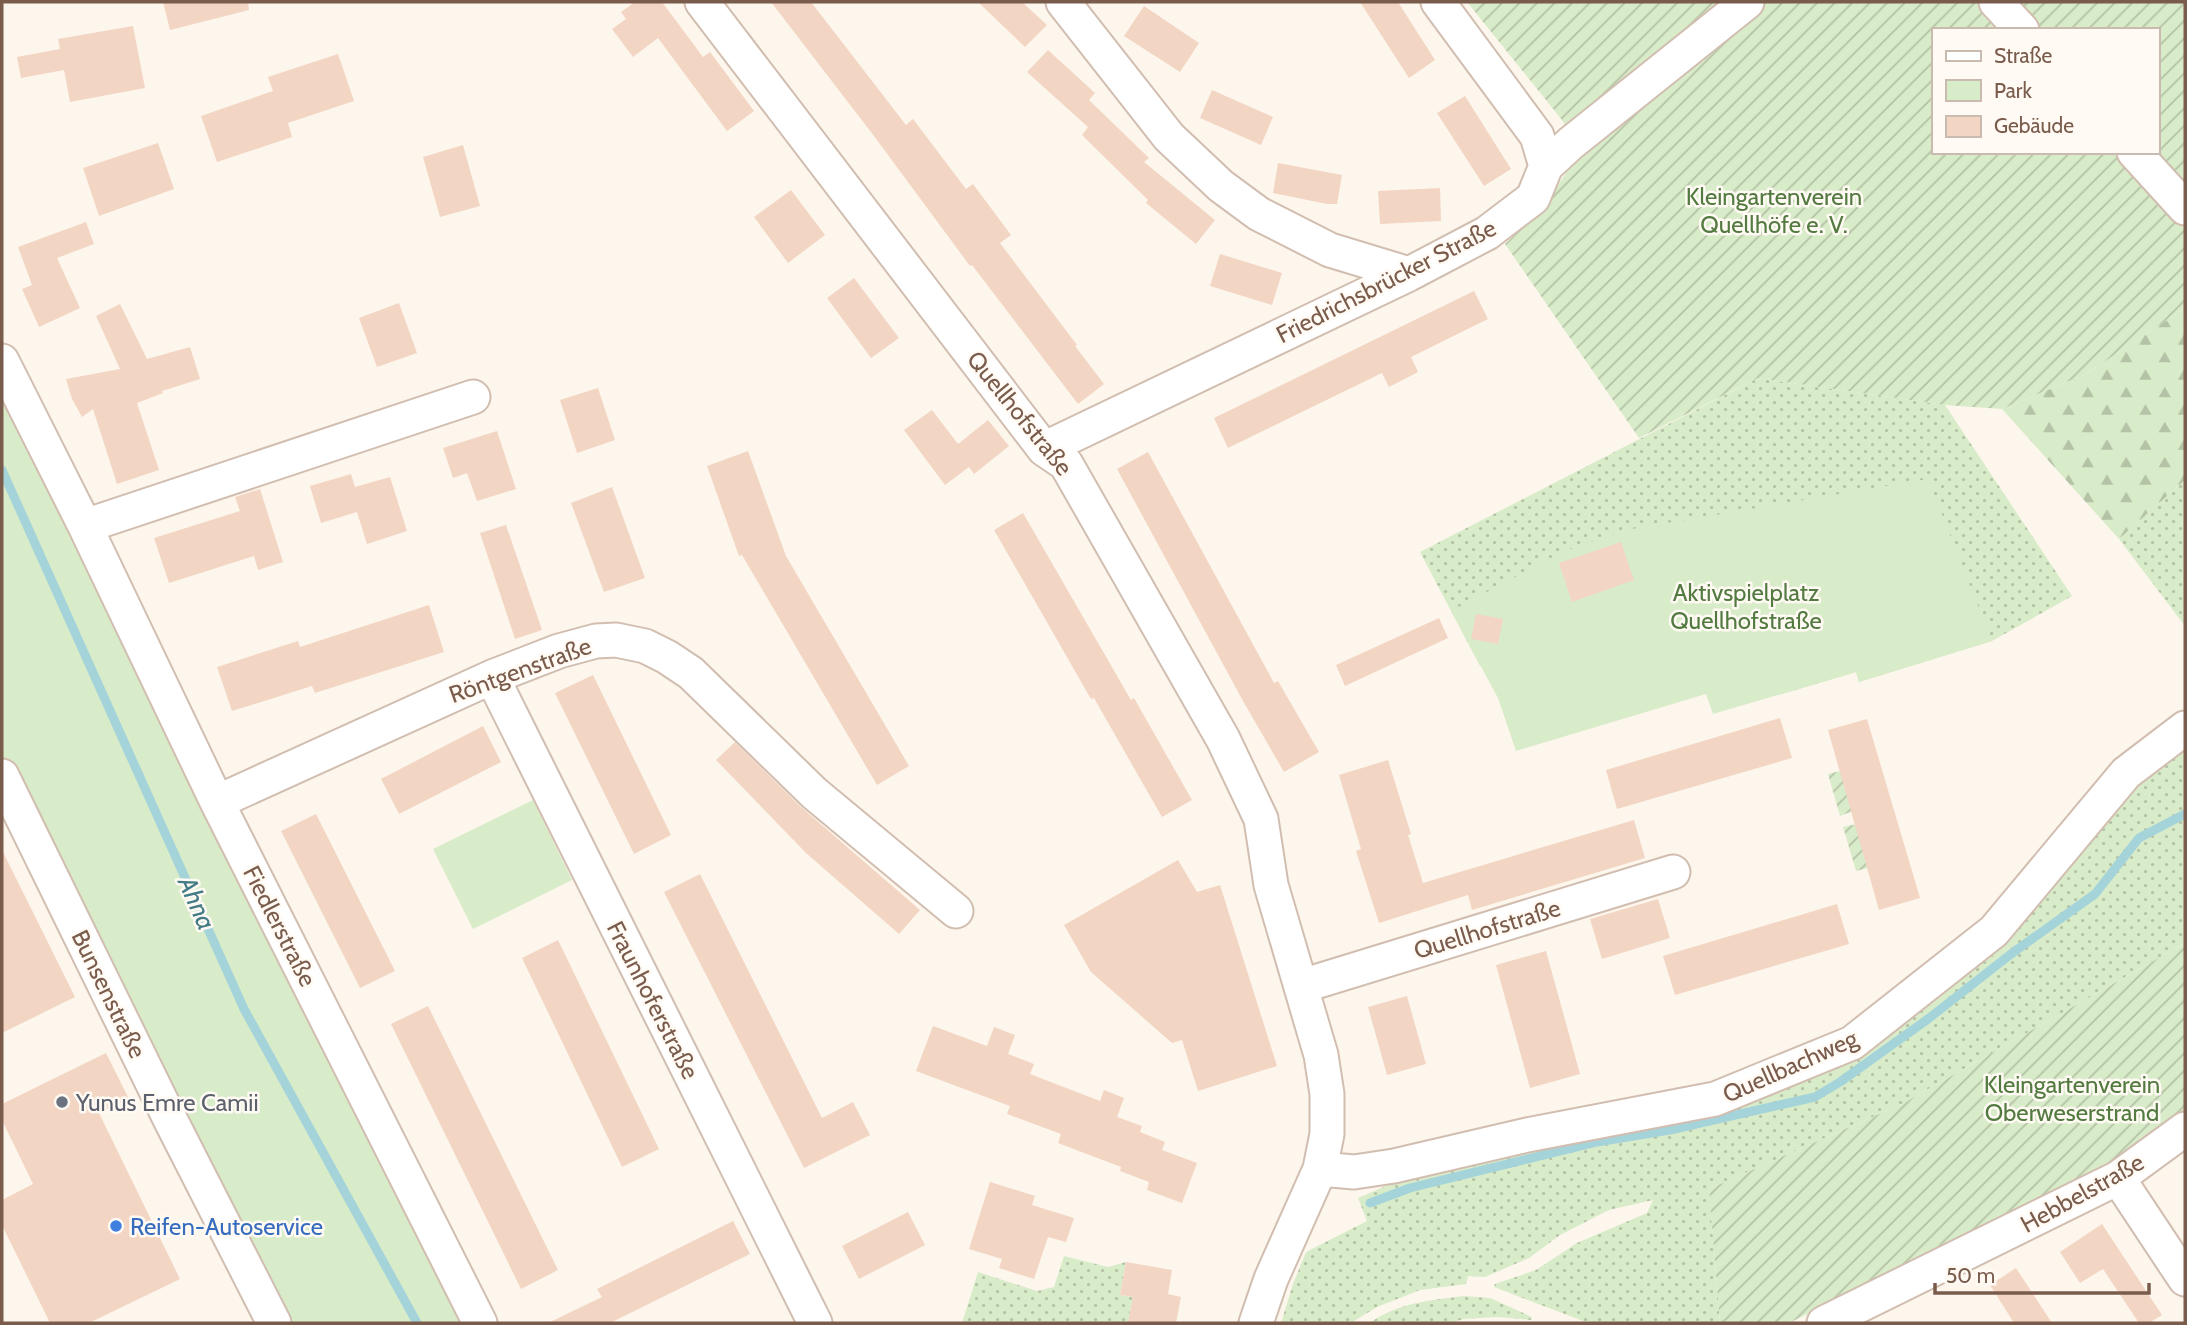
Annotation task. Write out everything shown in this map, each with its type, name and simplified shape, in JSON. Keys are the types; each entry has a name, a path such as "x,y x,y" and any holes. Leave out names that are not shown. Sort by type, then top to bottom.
{"street":[{"name":"Quellhofstraße","path":"702,2 1044,449 1066,464 1223,739 1261,819 1271,885 1321,1055 1327,1094 1327,1134 1320,1169 1272,1279 1256,1323"},
{"path":"1063,2 1169,136 1221,186 1259,214 1330,250 1409,274"},
{"path":"1438,2 1537,136 1546,166"},
{"name":"Friedrichsbrücker Straße","path":"1044,449 1409,274 1487,233 1533,198 1546,166 1570,143 1747,2"},
{"path":"1996,2 2020,28"},
{"path":"2136,154 2185,208"},
{"name":"Fiedlerstraße","path":"2,361 85,526 217,802 480,1323"},
{"path":"85,526 473,397"},
{"name":"Röntgenstraße","path":"217,802 492,677 559,651 596,641 616,640 645,646 691,673 814,793 956,911"},
{"name":"Fraunhoferstraße","path":"492,677 815,1323"},
{"name":"Quellbachweg","path":"1320,1169 1354,1172 1394,1166 1528,1135 1715,1099 1852,1043 1994,931 2126,773 2185,728"},
{"name":"Bunsenstraße","path":"2,776 171,1121 274,1323"},
{"name":"Quellhofstraße","path":"1302,986 1673,872"},
{"name":"Hebbelstraße","path":"1824,1323 2118,1178 2185,1129"},
{"path":"2118,1178 2185,1279"}],"green space":[{"path":"1467,2 1724,2 1567,129"},
{"name":"Kleingartenverein Quellhöfe e. V.","path":"1762,2 1980,2 2004,28 1932,28 1932,154 2118,154 2185,228 2185,308 2086,374 2002,409 1945,405 1758,378 1639,438 1505,244 1543,209 1577,155"},
{"path":"2017,2 2185,2 2185,187 2156,154 2159,154 2159,28 2040,28"},
{"path":"2185,308 2185,480 2119,539 2002,409 2086,374"},
{"path":"1758,378 1945,405 2072,596 1992,641 1859,682 1856,672 1779,695 1480,666 1420,552"},
{"path":"2,394 463,1323 285,1323 180,1121 2,756"},
{"name":"Aktivspielplatz Quellhofstraße","path":"1928,479 1992,641 1859,682 1856,672 1713,714 1706,694 1516,751 1498,698 1451,611 1562,552 1626,530"},
{"path":"2185,480 2185,626 2119,539"},
{"path":"2185,749 2185,943 1902,1104 1709,1189 1720,1323 1583,1321 1494,1287 1495,1284 1536,1270 1577,1243 1647,1213 1653,1200 1609,1210 1560,1235 1529,1258 1485,1277 1468,1276 1466,1284 1420,1290 1377,1307 1351,1323 1281,1323 1306,1252 1367,1221 1358,1198 1393,1183 1480,1161 1863,1050 2131,790"},
{"path":"1840,771 1853,811 1840,816 1828,774"},
{"path":"533,800 572,880 473,929 433,849"},
{"path":"1857,824 1868,868 1856,871 1843,827"},
{"name":"Kleingartenverein Oberweserstrand","path":"2185,943 2185,1113 2110,1167 1793,1321 1720,1323 1709,1189 1902,1104"},
{"path":"1064,1256 1108,1267 1126,1262 1120,1295 1133,1297 1128,1323 962,1323 978,1272 1037,1291 1054,1287"},
{"path":"1464,1296 1490,1298 1532,1317 1531,1320 1498,1317 1464,1319 1449,1323 1370,1323 1403,1307"}],"building":[{"path":"163,2 248,2 249,10 170,30"},
{"path":"635,2 662,2 703,57 710,52 754,111 727,131 658,38 633,57 612,29 626,19 621,12"},
{"path":"771,2 811,2 906,125 913,119 966,189 973,184 1011,235 1000,243 1104,384 1078,404"},
{"path":"978,2 1022,2 1047,25 1025,47"},
{"path":"1360,2 1398,2 1435,60 1409,78"},
{"path":"1144,6 1199,43 1180,72 1124,36"},
{"path":"133,26 145,88 70,102 64,70 21,78 17,57 60,49 58,39"},
{"path":"1048,50 1095,93 1089,100 1149,158 1144,162 1215,220 1196,244 1146,203 1148,200 1082,135 1088,127 1027,72"},
{"path":"338,54 354,101 288,123 292,137 217,162 201,116 273,91 268,77"},
{"path":"1212,90 1273,117 1261,145 1200,118"},
{"path":"1465,96 1511,169 1484,186 1437,113"},
{"path":"158,143 174,189 99,216 83,168"},
{"path":"463,145 480,206 440,217 423,157"},
{"path":"1278,163 1342,175 1337,204 1273,193"},
{"path":"1440,188 1441,221 1380,224 1378,191"},
{"path":"791,190 825,235 788,263 754,217"},
{"path":"86,222 94,244 57,258 80,308 39,327 22,289 32,285 18,247"},
{"path":"1220,254 1282,273 1272,305 1210,286"},
{"path":"854,278 899,338 871,358 827,298"},
{"path":"1474,291 1488,319 1411,357 1418,372 1389,387 1382,373 1228,448 1214,418"},
{"path":"399,303 417,353 377,367 359,318"},
{"path":"120,304 147,359 190,347 200,379 162,391 163,393 137,403 159,470 117,484 93,409 82,417 72,399 66,379 120,369 96,316"},
{"path":"598,388 615,440 577,453 560,400"},
{"path":"932,410 958,444 988,420 1009,446 974,474 969,467 945,485 904,430"},
{"path":"497,431 516,489 477,501 467,473 453,478 443,448"},
{"path":"748,451 786,556 909,766 877,785 742,555 739,556 707,466"},
{"path":"1148,452 1274,683 1278,681 1319,752 1284,772 1117,469"},
{"path":"351,474 355,487 390,477 407,531 367,544 357,512 321,523 310,486"},
{"path":"612,487 645,578 604,592 571,503"},
{"path":"260,489 283,562 258,570 254,556 169,583 154,538 240,511 235,497"},
{"path":"1023,513 1192,800 1162,817 994,530"},
{"path":"506,525 542,630 515,639 480,533"},
{"path":"1621,542 1634,580 1572,602 1559,563"},
{"path":"429,605 444,652 315,693 312,686 232,711 217,667 298,641 300,647"},
{"path":"1476,614 1503,619 1498,644 1471,639"},
{"path":"1439,618 1448,638 1345,686 1336,665"},
{"path":"593,675 671,835 634,854 555,693"},
{"path":"1780,718 1792,758 1617,809 1606,770"},
{"path":"1867,719 1920,898 1879,910 1828,730"},
{"path":"483,726 501,762 399,814 381,779"},
{"path":"735,742 801,807 920,910 899,934 806,853 716,760"},
{"path":"1388,760 1423,883 1634,820 1645,858 1472,910 1468,895 1379,923 1356,851 1361,849 1339,775"},
{"path":"316,814 395,971 360,988 281,831"},
{"path":"2,850 75,997 2,1033"},
{"path":"1178,860 1197,892 1220,885 1277,1066 1198,1091 1182,1040 1172,1043 1091,972 1064,925"},
{"path":"700,874 822,1118 853,1102 870,1135 804,1168 664,892"},
{"path":"1658,899 1670,938 1602,959 1590,919"},
{"path":"1837,904 1849,944 1675,995 1663,956"},
{"path":"558,940 659,1149 622,1167 522,958"},
{"path":"1546,951 1580,1074 1530,1088 1496,965"},
{"path":"1407,996 1426,1064 1387,1075 1368,1007"},
{"path":"428,1006 558,1270 521,1289 391,1024"},
{"path":"933,1026 987,1046 994,1027 1015,1035 1008,1054 1034,1064 1030,1074 1100,1101 1104,1090 1124,1098 1117,1117 1142,1126 1140,1132 1165,1142 1162,1150 1197,1163 1182,1203 1147,1190 1149,1182 1120,1171 1121,1167 1058,1143 1061,1134 1007,1114 1010,1106 916,1071"},
{"path":"106,1053 129,1099 99,1113 180,1279 89,1323 50,1323 2,1225 2,1200 33,1184 2,1120 2,1104"},
{"path":"990,1182 1035,1196 1032,1205 1074,1218 1066,1242 1048,1237 1034,1279 999,1268 1002,1259 969,1249"},
{"path":"908,1212 925,1245 859,1279 842,1246"},
{"path":"733,1221 750,1254 610,1323 548,1323 602,1297 597,1289"},
{"path":"2102,1224 2162,1315 2149,1323 2139,1323 2103,1269 2080,1283 2060,1252"},
{"path":"1126,1262 1172,1270 1168,1294 1181,1297 1176,1323 1128,1323 1133,1297 1120,1295"},
{"path":"2016,1268 2052,1323 2014,1323 1990,1285"}],"waterway":[{"name":"Ahna","path":"2,470 244,1009 417,1323"},
{"path":"1370,1203 1410,1188 1597,1142 1670,1130 1815,1097 1928,1019 2011,954 2095,894 2139,838 2185,814"}],"place":[{"name":"Yunus Emre Camii","path":"62,1102"},
{"name":"Reifen-Autoservice","path":"116,1226"}]}
